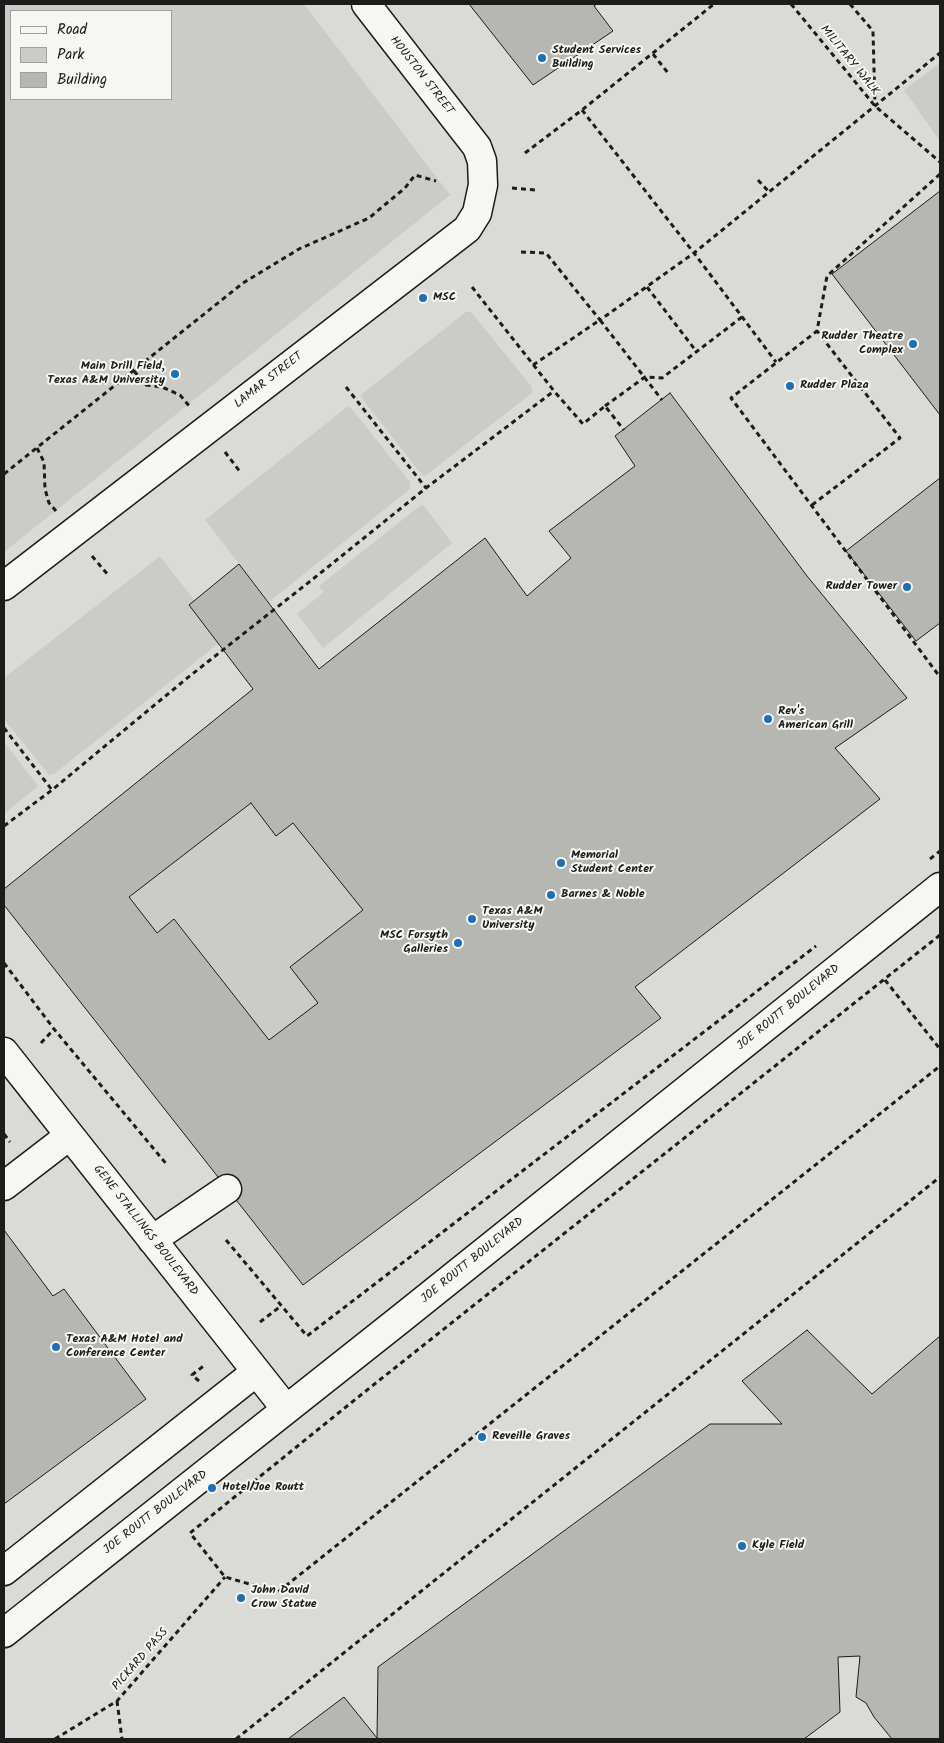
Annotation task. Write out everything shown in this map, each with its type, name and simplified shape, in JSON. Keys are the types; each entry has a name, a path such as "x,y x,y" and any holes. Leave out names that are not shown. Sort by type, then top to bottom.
{"street":[{"name":"HOUSTON STREET","path":"366,4 477,147"},
{"name":"LAMAR STREET","path":"4,586 467,228 477,213 484,185 482,161 477,147"},
{"name":"JOE ROUTT BOULEVARD","path":"4,1632 940,887"},
{"name":"GENE STALLINGS BOULEVARD","path":"4,1052 286,1409"},
{"path":"4,1186 70,1136"},
{"path":"152,1240 227,1189"},
{"path":"4,1572 256,1372"}],"path":[{"path":"525,153 582,110 714,4"},
{"name":"MILITARY WALK","path":"791,4 874,106 940,162"},
{"path":"850,4 873,31 874,106"},
{"path":"533,365 694,253 940,53"},
{"path":"653,54 668,73"},
{"path":"582,110 694,253 776,362"},
{"path":"940,174 827,276 817,331 731,398 940,677"},
{"path":"4,474 243,283 299,249 369,218 405,188 416,175 436,181"},
{"path":"758,180 769,192"},
{"path":"512,188 535,190"},
{"path":"521,252 546,253 662,400"},
{"path":"472,286 533,365 583,424 645,377 662,378 742,316"},
{"path":"647,287 696,351"},
{"path":"812,505 900,438 817,331"},
{"path":"134,371 146,385 162,387 180,395 194,411"},
{"path":"346,387 426,488"},
{"path":"4,826 52,790 186,679 318,576 426,488 554,391"},
{"path":"606,406 624,430"},
{"path":"37,448 44,462 47,496 59,516"},
{"path":"225,452 241,473"},
{"path":"92,556 109,576"},
{"path":"4,728 52,790"},
{"path":"924,863 940,851"},
{"path":"940,935 190,1533 226,1576 278,1592 940,1066"},
{"path":"226,1240 307,1336 822,942"},
{"path":"4,963 54,1029 168,1166"},
{"path":"885,980 940,1049"},
{"path":"41,1043 54,1029"},
{"path":"4,1134 10,1142"},
{"path":"236,1739 940,1177"},
{"path":"260,1322 281,1306"},
{"path":"192,1374 206,1364"},
{"name":"PICKARD PASS","path":"55,1739 117,1701 226,1576"},
{"path":"117,1701 122,1739"}],"shaded area":[{"name":"Texas A&M University","path":"4,4 940,4 940,1739 4,1739"}],"green space":[{"path":"4,4 304,4 450,195 4,552"},
{"path":"940,63 940,141 904,90"},
{"path":"466,312 471,312 532,387 532,393 425,476 422,475 361,397 362,394"},
{"path":"347,407 351,408 410,482 410,489 269,602 205,520"},
{"path":"421,505 424,506 452,543 323,648 297,614 324,592 319,586"},
{"path":"160,556 224,639 54,774 49,775 4,719 4,678"},
{"path":"4,742 38,786 4,814"},
{"path":"251,803 293,823 363,910 291,967 318,1003 269,1040 175,919 157,933 129,897"}],"building":[{"name":"Student Services Building","path":"469,4 597,4 594,6 613,31 533,85"},
{"name":"Rudder Theatre Complex","path":"940,191 940,415 832,274"},
{"name":"Memorial Student Center","path":"670,393 807,576 907,698 835,748 880,799 635,987 661,1018 303,1285 4,905 4,889 253,689 189,605 239,564 319,669 485,538 527,596 571,558 549,531 635,466 615,436","holes":["251,803 276,836 293,823 363,910 290,967 318,1003 269,1040 174,919 157,933 129,897"]},
{"name":"Rudder Tower","path":"940,478 940,623 916,641 846,551"},
{"name":"Texas A&M Hotel and Conference Center","path":"4,1230 53,1296 64,1289 146,1399 4,1504"},
{"name":"Kyle Field","path":"807,1330 872,1394 940,1336 940,1739 892,1739 874,1717 866,1703 856,1697 860,1656 838,1657 840,1712 804,1739 288,1739 344,1697 377,1738 378,1667 710,1424 782,1424 742,1381"}],"place":[{"name":"Student Services Building","path":"542,58"},
{"name":"MSC","path":"423,298"},
{"name":"Rudder Theatre Complex","path":"913,344"},
{"name":"Main Drill Field, Texas A&M University","path":"175,374"},
{"name":"Rudder Plaza","path":"790,386"},
{"name":"Rudder Tower","path":"907,587"},
{"name":"Rev's American Grill","path":"768,719"},
{"name":"Memorial Student Center","path":"561,863"},
{"name":"Barnes & Noble","path":"551,895"},
{"name":"Texas A&M University","path":"472,919"},
{"name":"MSC Forsyth Galleries","path":"458,943"},
{"name":"Texas A&M Hotel and Conference Center","path":"56,1347"},
{"name":"Reveille Graves","path":"482,1437"},
{"name":"Hotel/Joe Routt","path":"212,1488"},
{"name":"Kyle Field","path":"742,1546"},
{"name":"John David Crow Statue","path":"241,1598"}]}
